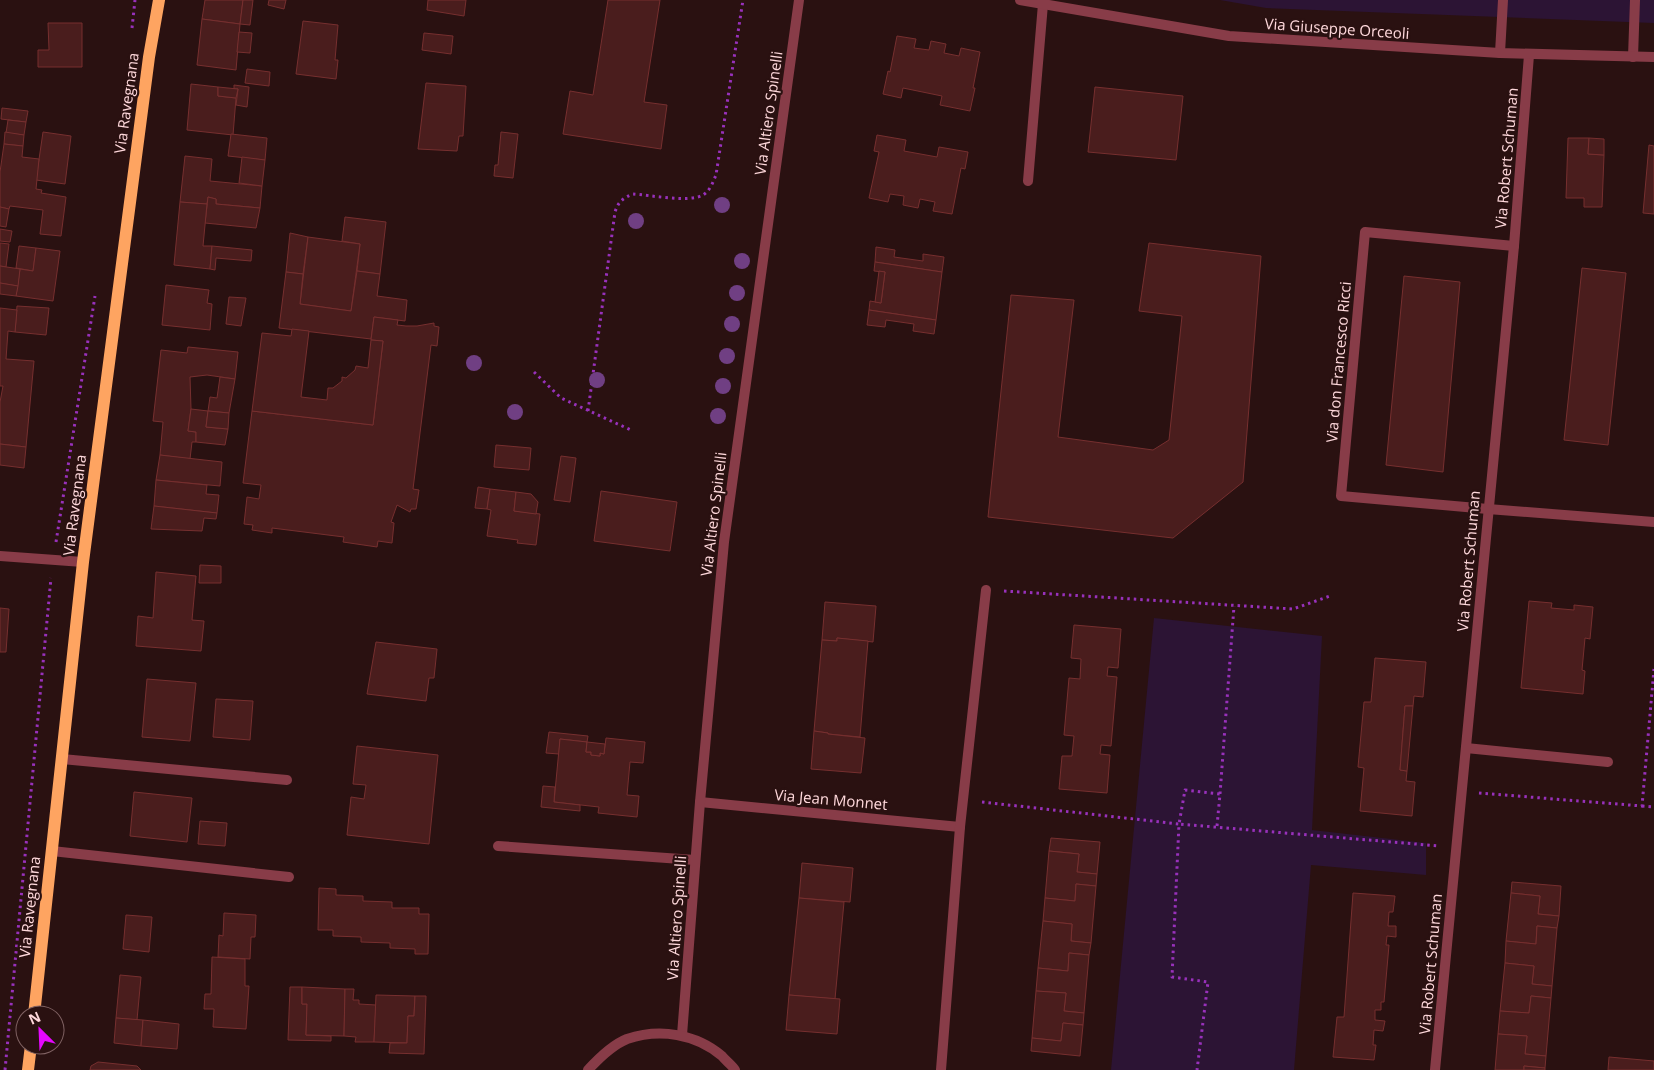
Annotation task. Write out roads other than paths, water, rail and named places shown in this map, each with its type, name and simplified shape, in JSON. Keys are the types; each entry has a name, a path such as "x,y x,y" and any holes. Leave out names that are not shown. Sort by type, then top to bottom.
{"main road":[{"name":"Via Ravegnana","path":"35,1005 84,562 147,66 159,0"},
{"path":"28,1070 30,1055"}],"street":[{"name":"Via Altiero Spinelli","path":"682,1035 695,860 724,542 799,0"},
{"name":"Via Giuseppe Orceoli","path":"1020,0 1229,36 1529,55 1654,57"},
{"path":"1500,53 1503,0"},
{"path":"1633,57 1635,0"},
{"path":"1028,181 1043,4"},
{"name":"Via Robert Schuman","path":"1435,1070 1514,246 1529,55"},
{"name":"Via don Francesco Ricci","path":"1488,509 1341,496 1364,242 1366,232 1514,246"},
{"path":"1488,509 1654,522"},
{"path":"0,556 84,562"},
{"path":"941,1070 960,827 986,590"},
{"path":"1466,748 1608,762"},
{"path":"62,759 287,780"},
{"name":"Via Jean Monnet","path":"700,802 960,827"},
{"path":"498,846 695,860"},
{"path":"52,851 289,877"},
{"path":"588,1070 602,1054 626,1039 654,1033 682,1035 711,1046 735,1070"}]}
